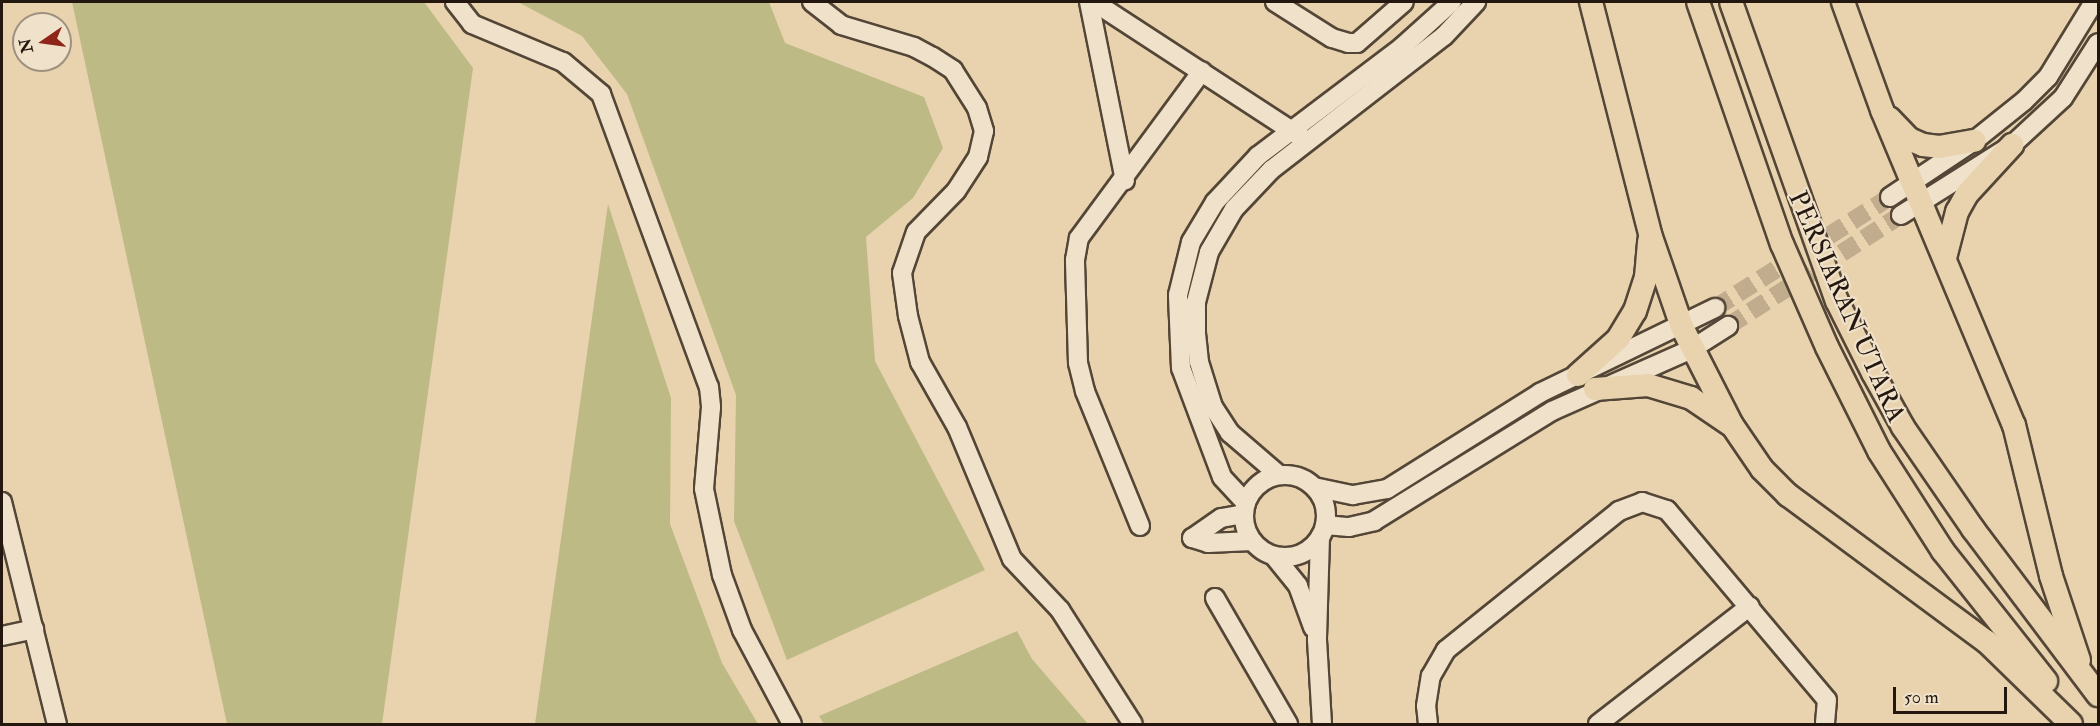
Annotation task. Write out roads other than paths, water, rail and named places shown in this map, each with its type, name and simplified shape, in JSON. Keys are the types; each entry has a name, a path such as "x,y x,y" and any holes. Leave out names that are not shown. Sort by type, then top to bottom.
{"main road":[{"path":"1591,2 1650,234 1682,327 1732,425 1762,469 1788,495 1987,642 2071,724"},
{"name":"PERSIARAN UTARA","path":"1698,2 1782,244 1827,347 1879,451 1943,551 2080,724"},
{"name":"PERSIARAN UTARA","path":"1731,2 1837,301 1873,373 1903,427 1973,529 2096,692"},
{"path":"1843,2 1882,110 2014,425 2058,602 2081,667 2096,692"},
{"path":"1882,110 1909,139 1923,145 1939,147 1974,141"},
{"path":"1945,258 1957,212 1967,194 2012,145"},
{"path":"1587,382 1635,311 1646,277 1650,234"},
{"path":"1587,382 1648,385 1691,398 1732,425"}],"street":[{"path":"455,2 472,24 563,62 601,94 708,387 711,407 705,489 722,575 742,630 792,724"},
{"path":"812,2 841,25 914,47 933,57 953,70 977,108 984,131 978,157 956,191 916,232 902,273 911,328 920,362 957,427 1012,559 1060,610 1133,724"},
{"path":"1089,2 1125,180"},
{"path":"1095,2 1300,136"},
{"path":"1275,2 1332,38 1357,43 1404,2"},
{"path":"1279,475 1230,433 1213,407 1199,362 1196,302 1209,252 1234,208 1300,136 1452,2"},
{"path":"1252,541 1245,509 1222,477 1192,405 1180,368 1178,295 1191,242 1215,202 1258,156 1300,136 1444,36 1476,2"},
{"path":"1890,197 1974,141 2048,77 2094,2"},
{"path":"1901,215 2012,145 2063,98 2098,43"},
{"path":"1140,526 1085,391 1074,335 1075,260 1079,238 1125,180 1202,70"},
{"path":"1274,556 1305,552 1322,531 1374,521 1552,411 1587,382 1715,308"},
{"path":"1317,640 1298,586 1274,556 1252,541 1208,543 1192,537 1221,518 1245,509 1258,484 1279,475 1298,477 1314,487 1353,495 1387,489 1487,424 1587,382 1692,349 1728,326"},
{"path":"1314,487 1324,504 1317,640 1322,724"},
{"path":"2,502 57,724"},
{"path":"1428,724 1426,706 1431,676 1446,650 1630,505 1655,504 1667,510 1827,699 1824,724"},
{"path":"1215,598 1288,724"},
{"path":"1598,724 1750,606"},
{"path":"2,636 34,629"}],"tunnel":[{"path":"1715,308 1890,197"},
{"path":"1728,326 1901,215"}]}
